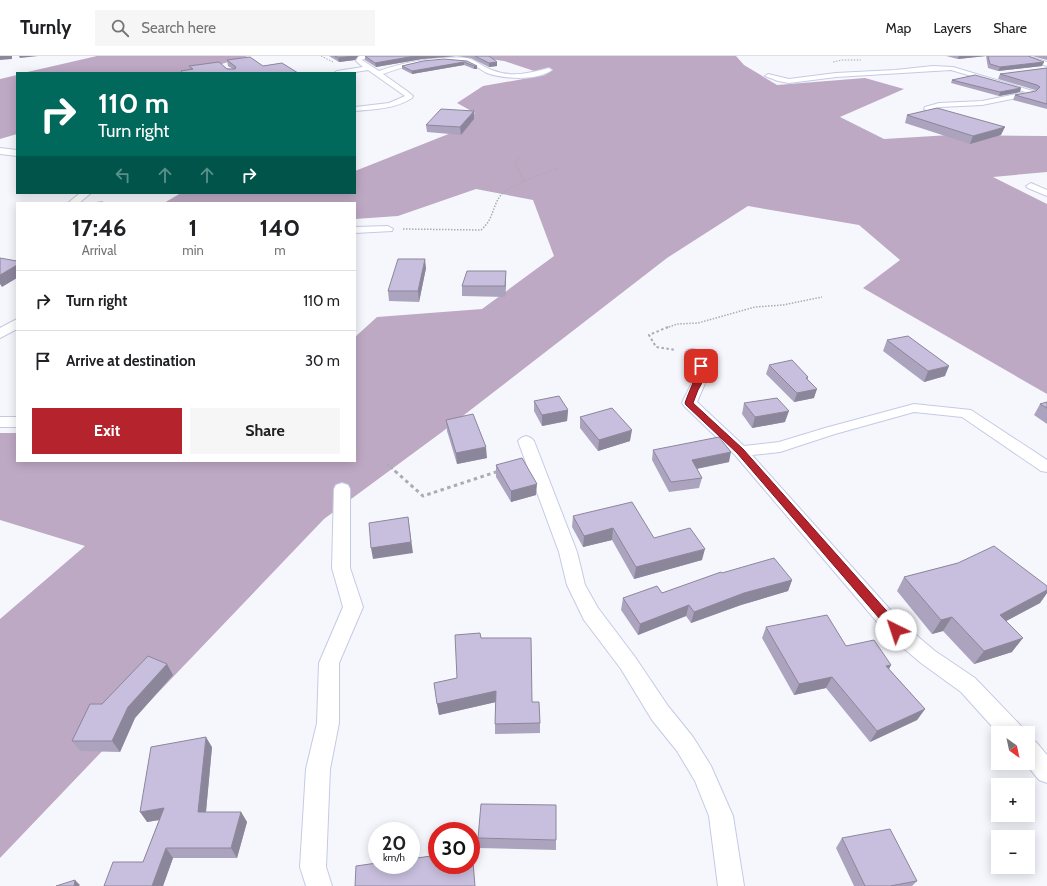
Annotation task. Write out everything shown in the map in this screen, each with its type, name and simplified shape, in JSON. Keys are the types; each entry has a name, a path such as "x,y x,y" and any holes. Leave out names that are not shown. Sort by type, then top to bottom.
{"street":[{"path":"356,109 386,106 409,96 368,68 359,59 367,56"},
{"path":"1021,56 1047,64"},
{"path":"378,74 387,70 410,65 460,59 471,61 490,72 500,75 525,76 549,70"},
{"path":"768,76 789,81 836,75 895,72 937,67 957,69 1034,92 1026,95 982,102 939,105 928,109"},
{"path":"343,72 368,68"},
{"path":"982,76 997,75"},
{"path":"0,151 16,153"},
{"path":"1031,186 1047,193"},
{"path":"74,202 85,194"},
{"path":"356,230 388,229"},
{"path":"0,334 16,324"},
{"path":"692,353 701,366 699,381 689,403 740,451 896,630 928,657 968,685 1006,726"},
{"path":"740,451 780,447 830,431 914,408 966,413 1047,467"},
{"path":"0,422 16,422"},
{"path":"526,441 568,552 576,585 591,614 632,669 660,713 685,744 703,774 721,816 731,886"},
{"path":"319,886 313,867 318,769 328,723 329,663 353,607 341,568 342,489"},
{"path":"1035,758 1047,772"}],"path":[{"path":"521,157 516,162 524,181"},
{"path":"388,229 481,230 488,224 501,194 524,181 558,168"},
{"path":"692,353 656,347 649,335 677,324 698,323 755,307 782,305 822,297"},
{"path":"387,464 423,496 501,470"}],"shaded area":[{"path":"97,56 248,56 195,72 27,72"},
{"path":"467,56 736,56 744,65 777,85 865,78 904,89 840,117 884,139 950,135 1047,136 1047,172 993,177 1047,204 1047,394 863,288 900,260 859,225 748,206 667,258 442,432 324,519 0,858 0,619 85,546 0,520 0,433 16,433 16,462 356,462 356,336 377,317 482,309 554,256 533,200 476,189 398,216 356,219 356,202 166,202 179,194 356,194 356,171 451,133 475,113 457,103 483,86 546,75 504,61"},
{"path":"16,75 16,134 0,139 0,79"}],"building":[{"path":"335,56 354,56 338,58"},
{"path":"365,56 415,56 375,63"},
{"path":"475,56 489,56 497,62 489,63"},
{"path":"988,56 1028,56 1044,62 1000,67 990,64"},
{"path":"250,57 263,66 282,63 296,72 181,71 193,69 189,66 219,62 227,69 235,69 236,67 227,60"},
{"path":"444,59 467,61 477,66 464,62 412,71 402,66 423,61"},
{"path":"1047,68 1047,104 1015,95 1036,91 1040,87 1037,85 1000,74"},
{"path":"975,75 1021,88 1000,92 952,80"},
{"path":"937,108 1005,127 973,136 907,115"},
{"path":"441,109 474,111 460,127 426,125"},
{"path":"0,258 16,261 16,266 0,275"},
{"path":"398,259 425,259 418,291 388,291"},
{"path":"467,271 506,271 505,286 462,286"},
{"path":"908,336 949,366 928,371 887,340"},
{"path":"792,360 817,389 797,393 769,365"},
{"path":"559,396 568,410 542,415 534,401"},
{"path":"777,398 789,411 755,417 744,403"},
{"path":"1047,402 1047,408 1040,404"},
{"path":"612,408 632,430 599,440 580,417"},
{"path":"473,414 486,447 456,453 446,420"},
{"path":"719,437 731,452 692,460 702,478 671,482 653,450"},
{"path":"522,458 537,484 511,491 496,465"},
{"path":"632,502 654,538 690,528 705,549 636,567 613,528 584,536 573,516"},
{"path":"408,517 411,542 371,548 369,523"},
{"path":"994,546 1047,586 1047,590 1000,615 1023,638 984,651 952,617 941,620 904,577 958,563"},
{"path":"774,558 792,580 744,593 694,612 689,605 640,624 623,598 657,586 662,593 721,572 722,573"},
{"path":"827,615 846,646 874,640 891,665 886,666 925,709 877,731 832,677 799,684 766,627"},
{"path":"480,633 481,638 531,638 532,702 539,702 540,723 495,724 496,691 437,704 434,683 457,678 455,635"},
{"path":"148,656 167,664 128,707 112,741 72,741 90,704 102,704"},
{"path":"206,737 198,812 241,812 231,848 166,848 152,886 104,886 113,862 143,862 164,808 140,812 151,747"},
{"path":"481,804 556,805 556,840 480,838"},
{"path":"890,829 917,881 890,886 865,886 842,838"},
{"path":"428,856 428,874 474,874 475,886 355,886 356,866 368,864 368,874 420,874 420,858"},
{"path":"75,880 74,886 56,886"}],"route":[{"path":"701,366 699,381 689,403 740,451 896,630"}]}
